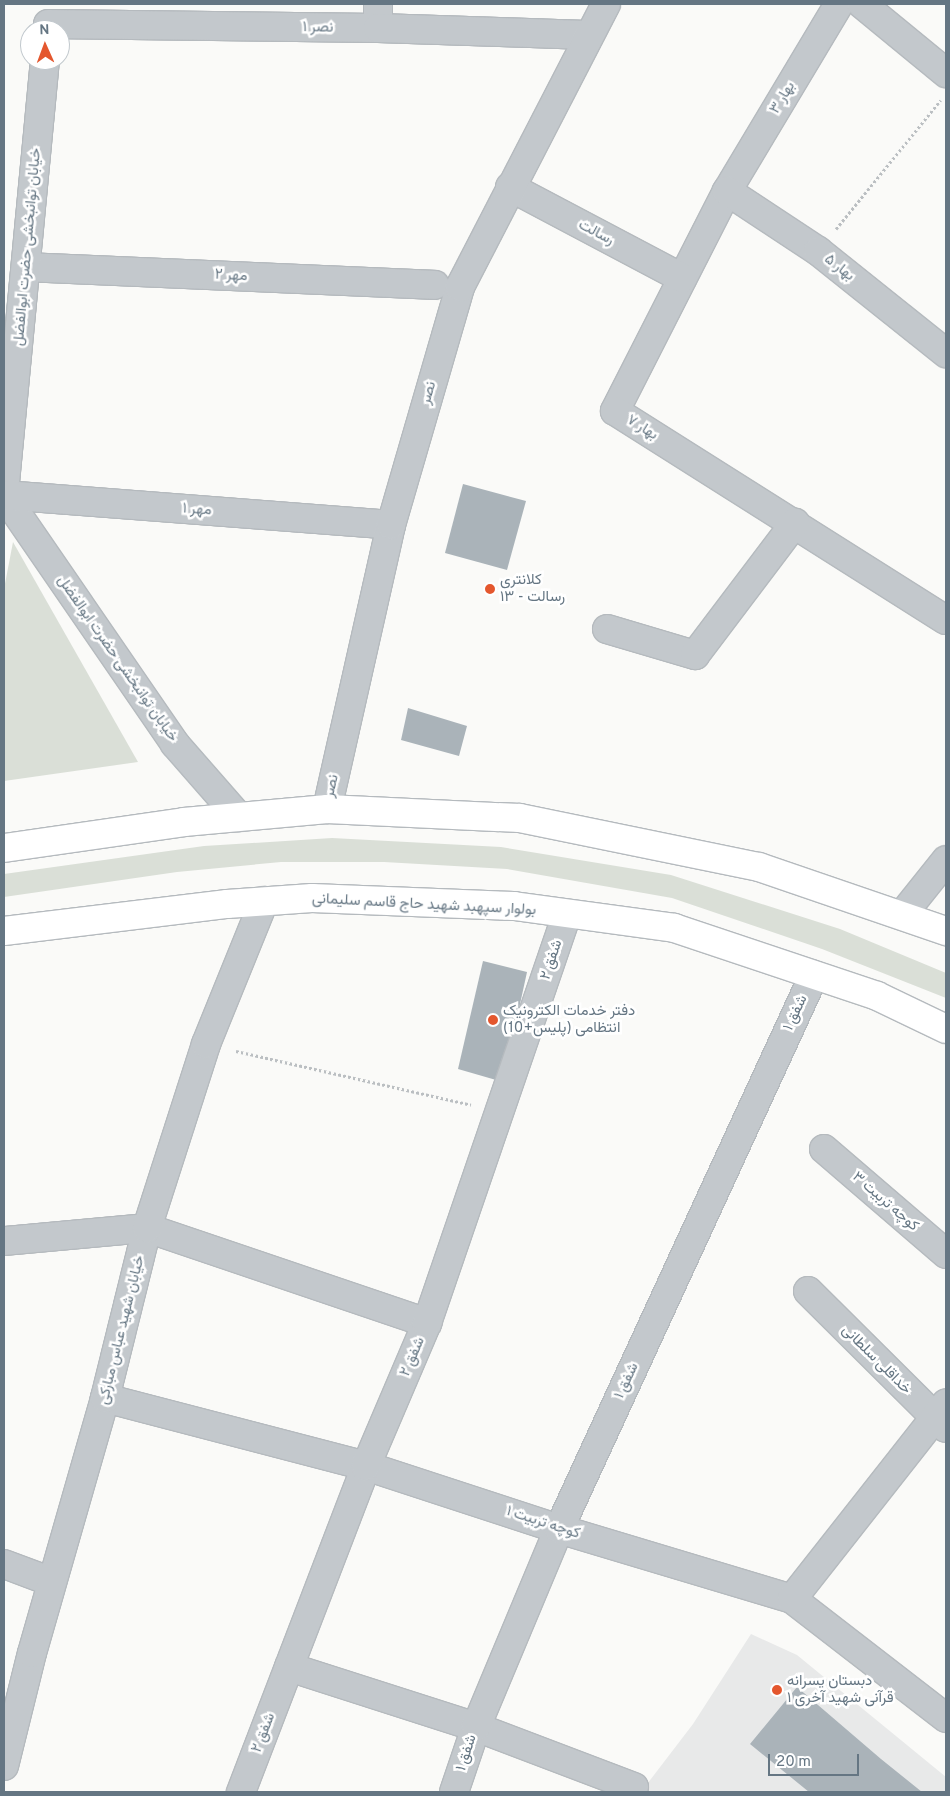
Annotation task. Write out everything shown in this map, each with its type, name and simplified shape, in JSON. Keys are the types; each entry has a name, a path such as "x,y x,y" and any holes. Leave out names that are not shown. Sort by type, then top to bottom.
{"main road":[{"path":"4,848 239,817 327,809 520,818 760,867 946,931"},
{"name":"بولوار سپهبد شهید حاج قاسم سلیمانی","path":"4,931 264,901 312,898 514,906 674,928 877,996 946,1028"}],"street":[{"name":"نصر","path":"327,809 391,524 460,287 588,35 606,4"},
{"name":"بهار ۳","path":"682,278 727,191 839,4"},
{"path":"862,4 946,73"},
{"name":"نصر ۱","path":"48,19 253,15 378,16 588,35"},
{"name":"خیابان توانبخشی حضرت ابوالفضل","path":"44,70 27,267 4,494 175,744 239,817"},
{"name":"رسالت","path":"510,187 682,278"},
{"name":"بهار ۵","path":"727,191 818,251 946,353"},
{"name":"مهر ۲","path":"27,267 435,285"},
{"name":"بهار ۷","path":"682,278 615,411 946,620"},
{"name":"مهر ۱","path":"4,494 391,524"},
{"path":"607,629 695,654 795,523"},
{"path":"902,915 946,860"},
{"name":"خیابان شهید عباس مبارکی","path":"4,1766 52,1582 105,1398 147,1228 206,1044 264,901"},
{"name":"شفق ۲","path":"241,1792 366,1466 427,1324 502,1112 567,914"},
{"name":"شفق ۱","path":"454,1792 476,1727 558,1529 814,975"},
{"name":"کوچه تربیت ۳","path":"824,1149 946,1254"},
{"path":"4,1241 147,1228 427,1324"},
{"name":"خداقلی سلطانی","path":"808,1291 942,1417"},
{"name":"کوچه تربیت ۱","path":"105,1398 366,1466 558,1529 792,1599 946,1718"},
{"path":"792,1599 942,1417"},
{"path":"4,1564 52,1582"},
{"path":"289,1666 476,1727 634,1787"}],"path":[{"path":"818,251 946,94"},
{"path":"206,1044 502,1112"}],"shaded area":[{"path":"13,542 138,762 4,781 4,589"},
{"path":"332,838 501,847 671,875 840,929 946,973 946,998 822,949 672,898 507,869 384,862 281,862 177,872 4,897 4,874 204,846"},
{"name":"دبستان پسرانه قرآنی شهید آخری ۱","path":"751,1634 797,1655 946,1777 946,1792 641,1792 693,1724"}],"building":[{"path":"463,484 526,501 507,570 445,553"},
{"path":"408,708 467,726 459,756 401,740"},
{"name":"دفتر خدمات الکترونیک انتظامی (پلیس+10)","path":"483,961 527,972 503,1082 458,1069"},
{"path":"797,1687 922,1792 809,1792 750,1744"}],"place":[{"name":"کلانتری ۱۳ - رسالت","path":"490,589"},
{"name":"دفتر خدمات الکترونیک انتظامی (پلیس+10)","path":"493,1020"},
{"name":"دبستان پسرانه قرآنی شهید آخری ۱","path":"777,1690"}]}
